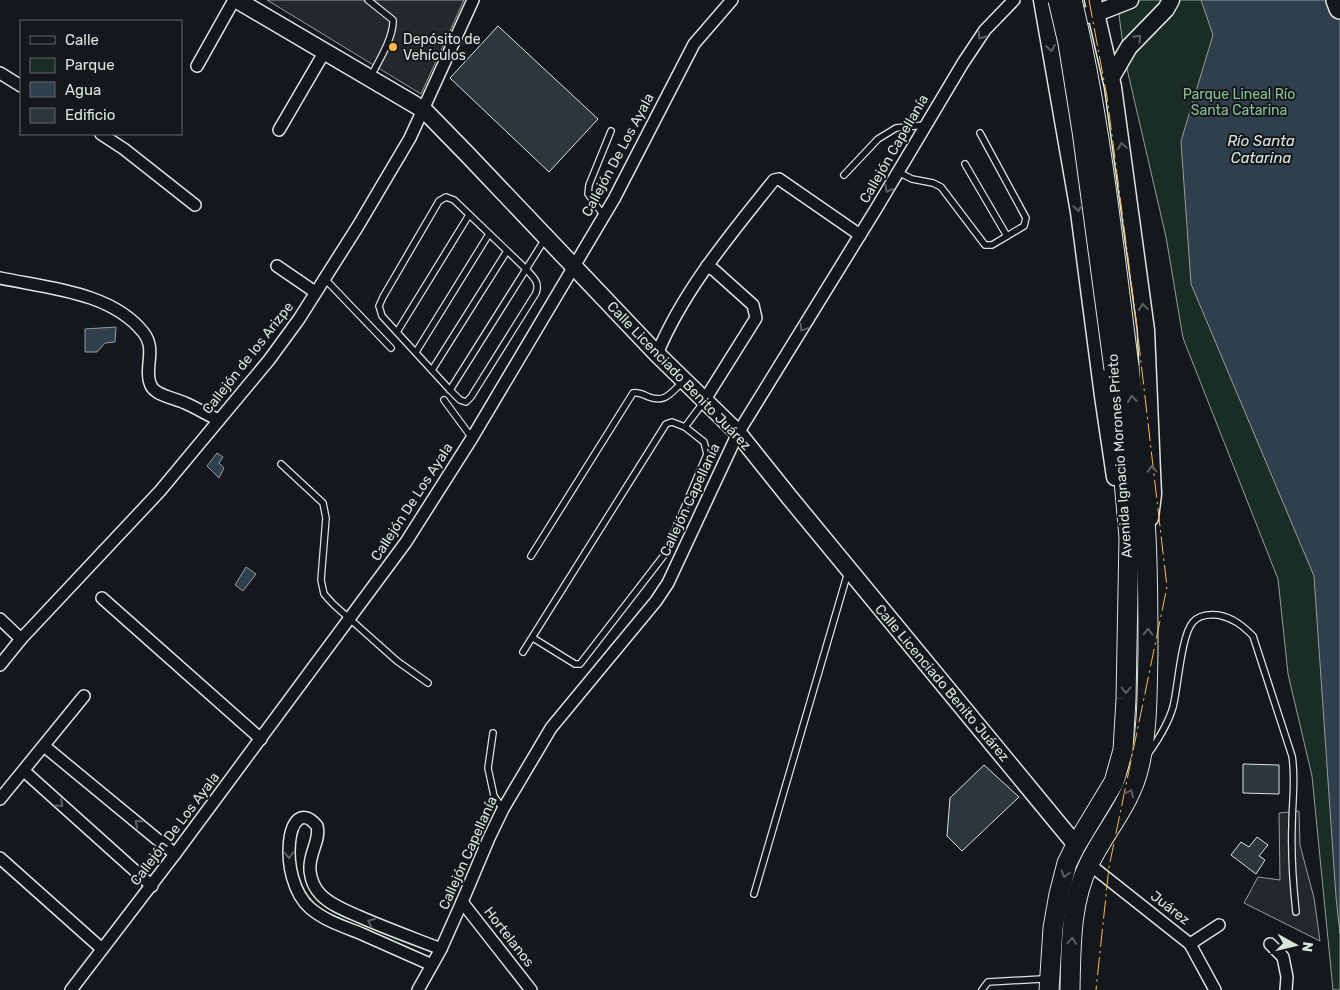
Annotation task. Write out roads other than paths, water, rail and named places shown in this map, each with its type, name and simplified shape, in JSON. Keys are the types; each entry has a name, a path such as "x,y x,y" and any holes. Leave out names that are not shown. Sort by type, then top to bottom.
{"highway":[{"path":"1337,0 1340,8"}],"main road":[{"name":"Avenida Ignacio Morones Prieto","path":"1070,990 1075,908 1081,883 1089,864 1127,800 1140,766 1147,700 1148,617 1137,536 1097,124 1082,41 1072,0"},
{"name":"Avenida Ignacio Morones Prieto","path":"1044,2 1068,43 1122,368"},
{"name":"Avenida Ignacio Morones Prieto","path":"1046,984 1059,894 1068,864 1076,845 1114,782 1123,750 1137,536"}],"street":[{"name":"Calle Licenciado Benito Juárez","path":"235,0 424,110 657,354 738,433 1076,845"},
{"path":"197,66 235,0"},
{"name":"Callejón de los Arizpe","path":"0,665 21,639 160,492 269,360 299,319 358,226 410,138 473,0"},
{"name":"Callejón De Los Ayala","path":"71,990 152,886 406,542 472,438 604,216 694,44 732,0"},
{"name":"Callejón Capellanía","path":"418,990 441,949 503,809 550,728 656,601 668,583 738,433 963,63 985,30 1014,0"},
{"path":"1044,2 1056,16 1077,17 1095,7 1130,0"},
{"path":"1062,110 1072,88 1087,82 1112,83 1129,48 1166,9 1171,0"},
{"path":"1044,2 1079,212 1118,495 1137,536"},
{"name":"Avenida Ignacio Morones Prieto","path":"1095,7 1112,83 1147,338 1153,494 1152,511 1137,536"},
{"path":"279,130 325,51"},
{"path":"0,73 20,85"},
{"path":"107,135 195,205"},
{"path":"657,354 667,331 707,266 774,180 779,178 860,235"},
{"path":"277,266 315,292"},
{"path":"704,401 756,318 753,305 707,266"},
{"path":"0,278 45,286 86,297 125,313 144,333 149,346 151,358 149,382 153,389 219,420"},
{"path":"102,598 261,739"},
{"path":"0,619 21,639"},
{"path":"0,799 84,696"},
{"path":"44,746 175,854"},
{"path":"24,771 152,886"},
{"path":"432,965 317,914 300,897 292,878 289,863 291,829 297,821 309,819 317,826 319,836 312,851 310,863 312,880 320,894 348,912 441,949"},
{"path":"0,858 102,949"},
{"name":"Juárez","path":"1089,864 1190,944 1215,990"},
{"name":"Hortelanos","path":"462,902 531,990"},
{"path":"1190,944 1219,925"},
{"path":"387,945 394,931"},
{"path":"1270,944 1283,957 1287,977 1286,990"}],"lane":[{"path":"368,0 393,20 393,27 382,55 370,78"},
{"path":"844,174 878,139 896,128 925,125"},
{"path":"604,216 588,194 589,185 611,131"},
{"path":"898,172 912,179 933,183 941,187 986,245 992,246 1024,226 1026,218 980,133"},
{"path":"965,164 1007,236"},
{"path":"442,198 450,198 489,234 537,282 536,293 472,397 463,402 397,332 380,311 380,302 442,198"},
{"path":"397,332 469,215"},
{"path":"416,352 489,234"},
{"path":"450,390 546,238"},
{"path":"432,370 507,251"},
{"path":"324,279 391,348"},
{"path":"530,556 634,393 638,392 657,400 662,400 684,380"},
{"path":"444,400 472,438"},
{"path":"685,427 704,401"},
{"path":"523,652 666,424 672,422 685,427 704,442 707,454 665,554 580,664 575,664 532,638"},
{"path":"281,464 323,503 326,518 321,580 324,594 350,620 397,661 428,682"},
{"path":"754,894 849,570"},
{"path":"1140,766 1160,735 1170,714 1184,645 1192,623 1201,616 1214,614 1229,617 1242,625 1253,636 1292,756 1295,773 1291,862 1296,912"},
{"path":"493,733 488,768 494,796 503,809"},
{"path":"982,990 988,982 1046,984"}],"water":[{"name":"Río Santa Catarina","path":"1201,0 1340,0 1340,934 1314,576 1191,284 1181,141 1213,35"},
{"path":"116,327 115,342 105,343 97,352 85,352 85,329"},
{"path":"217,453 223,457 219,463 224,468 219,478 207,466"},
{"path":"246,567 256,574 243,591 235,585"}],"place":[{"name":"Depósito de Vehículos","path":"393,47"}],"park label":[{"name":"Parque Lineal Río Santa Catarina","path":"1239,102"}]}
